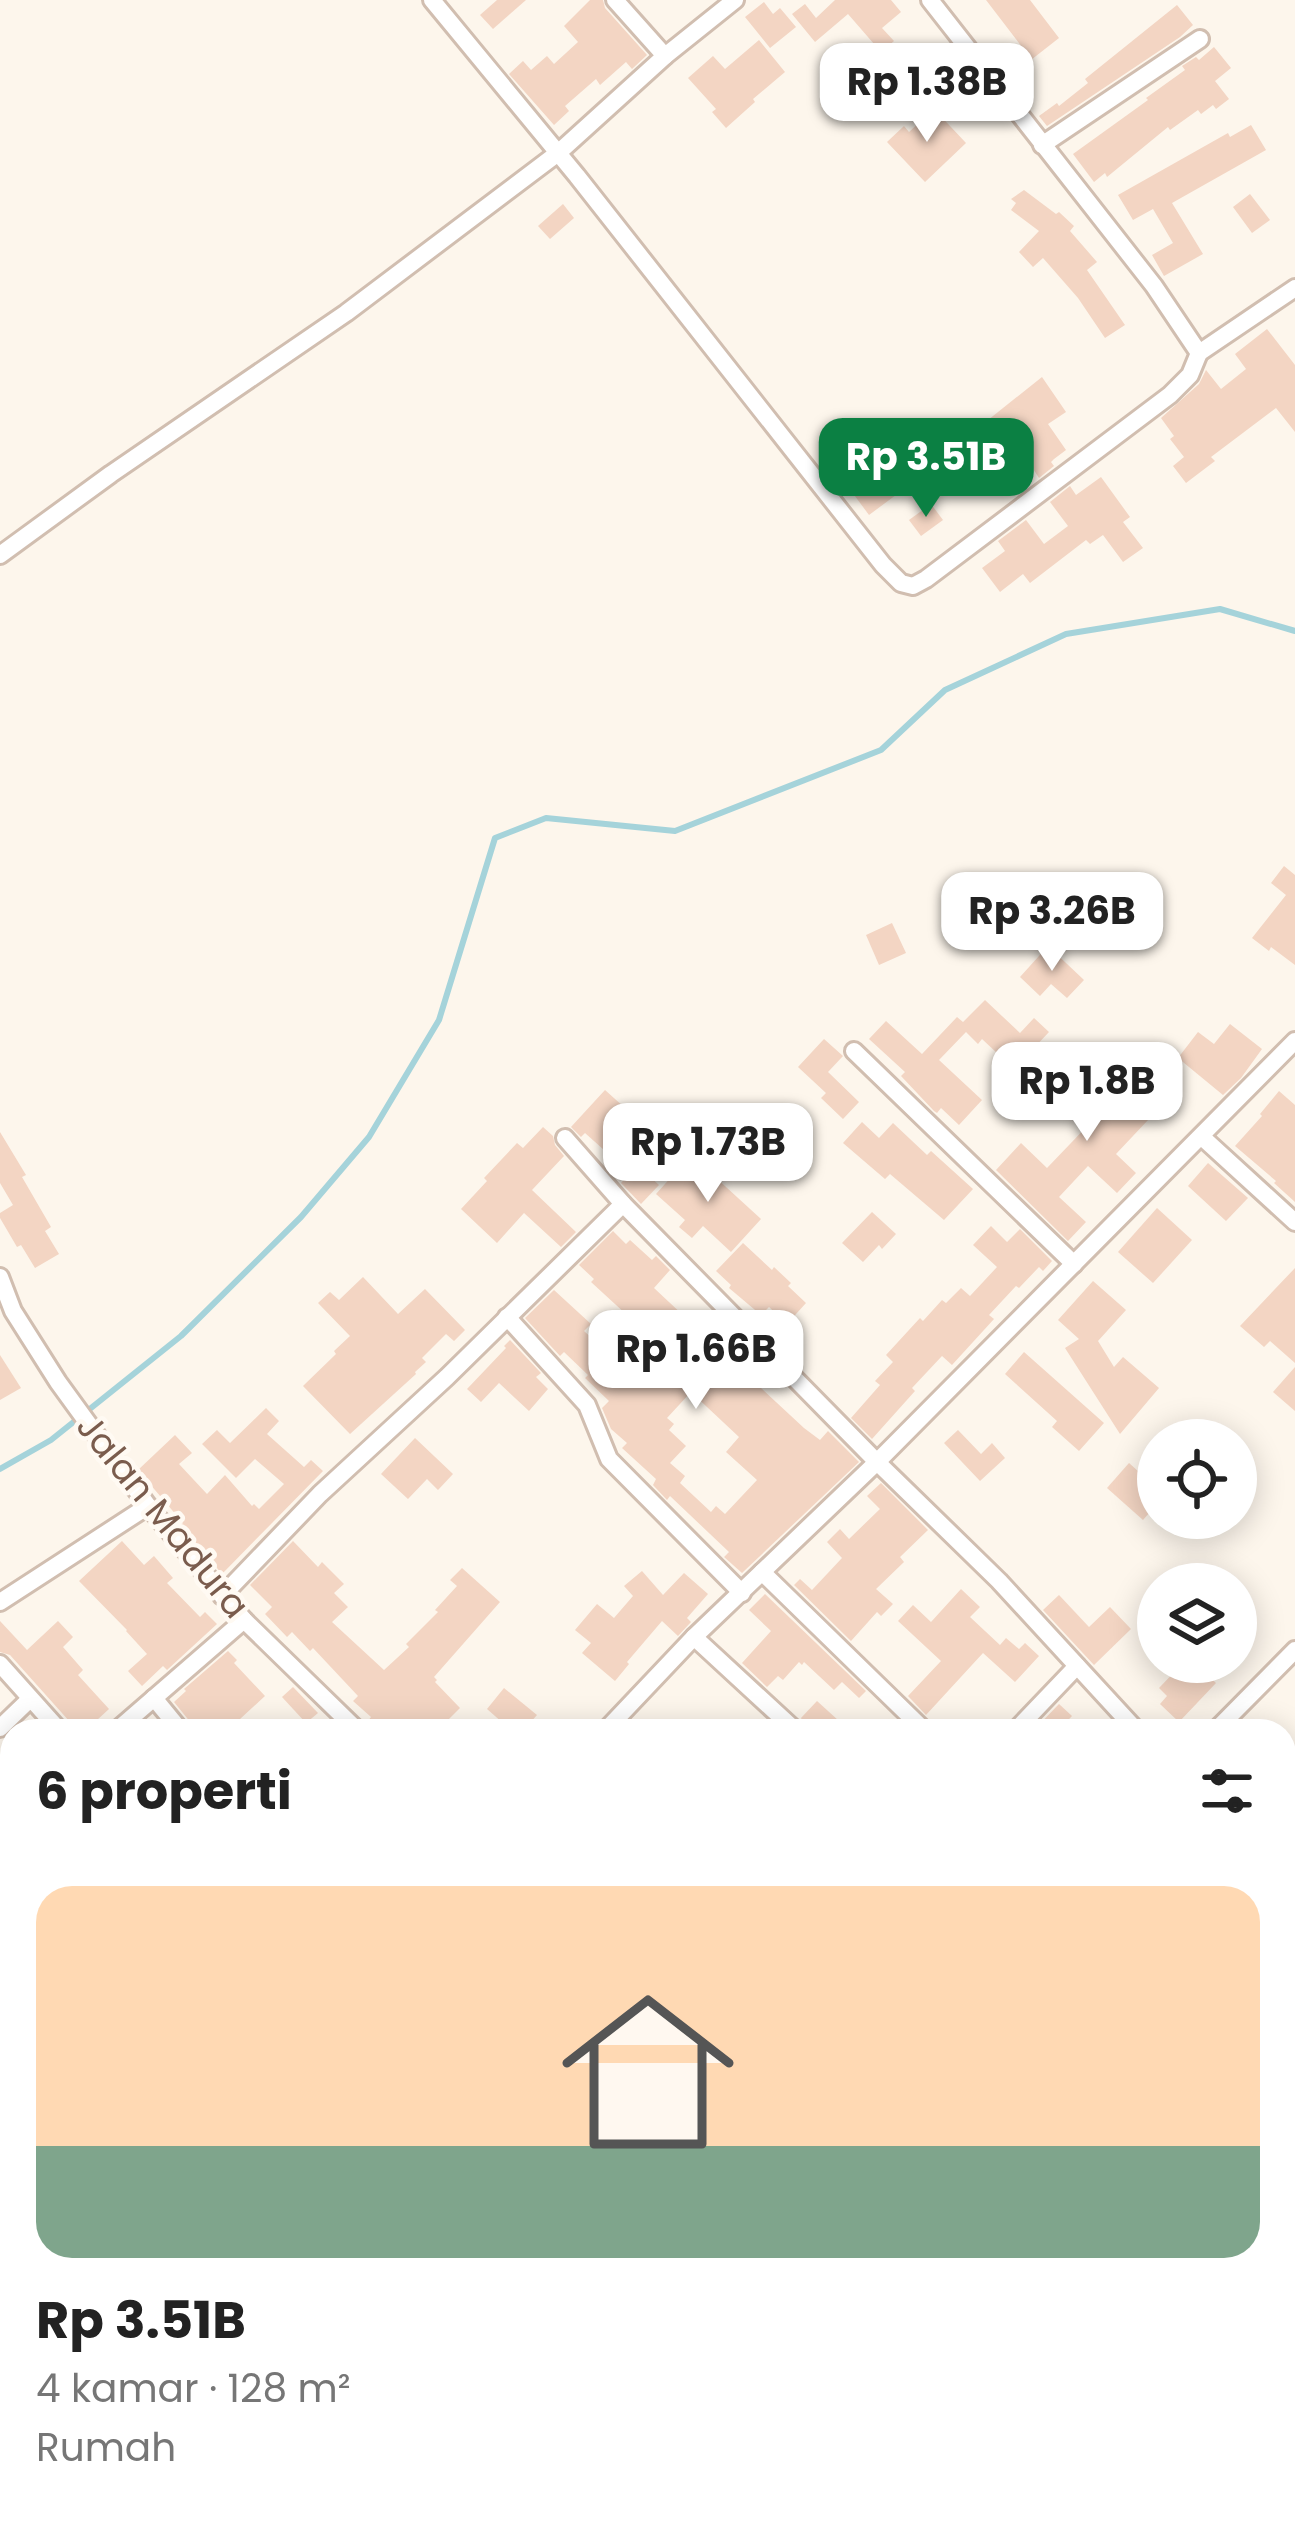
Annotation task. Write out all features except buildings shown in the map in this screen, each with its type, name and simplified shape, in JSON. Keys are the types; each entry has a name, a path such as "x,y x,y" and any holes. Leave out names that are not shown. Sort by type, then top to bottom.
{"street":[{"path":"431,0 558,152 901,584 913,586 926,579 1170,395 1190,375 1199,352 1295,288"},
{"path":"615,0 665,56"},
{"path":"0,555 346,313 558,152 735,0"},
{"path":"930,0 1154,286 1199,352"},
{"path":"1042,145 1200,39"},
{"path":"616,1719 1295,1041"},
{"path":"854,1051 1074,1264"},
{"path":"1202,1137 1295,1222"},
{"path":"565,1138 623,1204 999,1581 1126,1719"},
{"path":"222,1596 320,1494 623,1204"},
{"name":"Jalan Madura","path":"0,1277 13,1311 58,1382 148,1506 244,1620 346,1719"},
{"path":"507,1317 587,1406 609,1459 742,1593"},
{"path":"0,1602 148,1506"},
{"path":"762,1572 914,1719"},
{"path":"130,1719 244,1620"},
{"path":"694,1637 783,1719"},
{"path":"1227,1719 1295,1650"},
{"path":"0,1664 49,1719"},
{"path":"1026,1719 1077,1666"},
{"path":"154,1698 171,1719"},
{"path":"9,1719 30,1699"}],"waterway":[{"path":"0,1469 51,1440 181,1336 301,1217 369,1137 439,1020 495,838 546,818 675,831 881,750 945,690 1066,634 1220,609 1295,631"}]}
